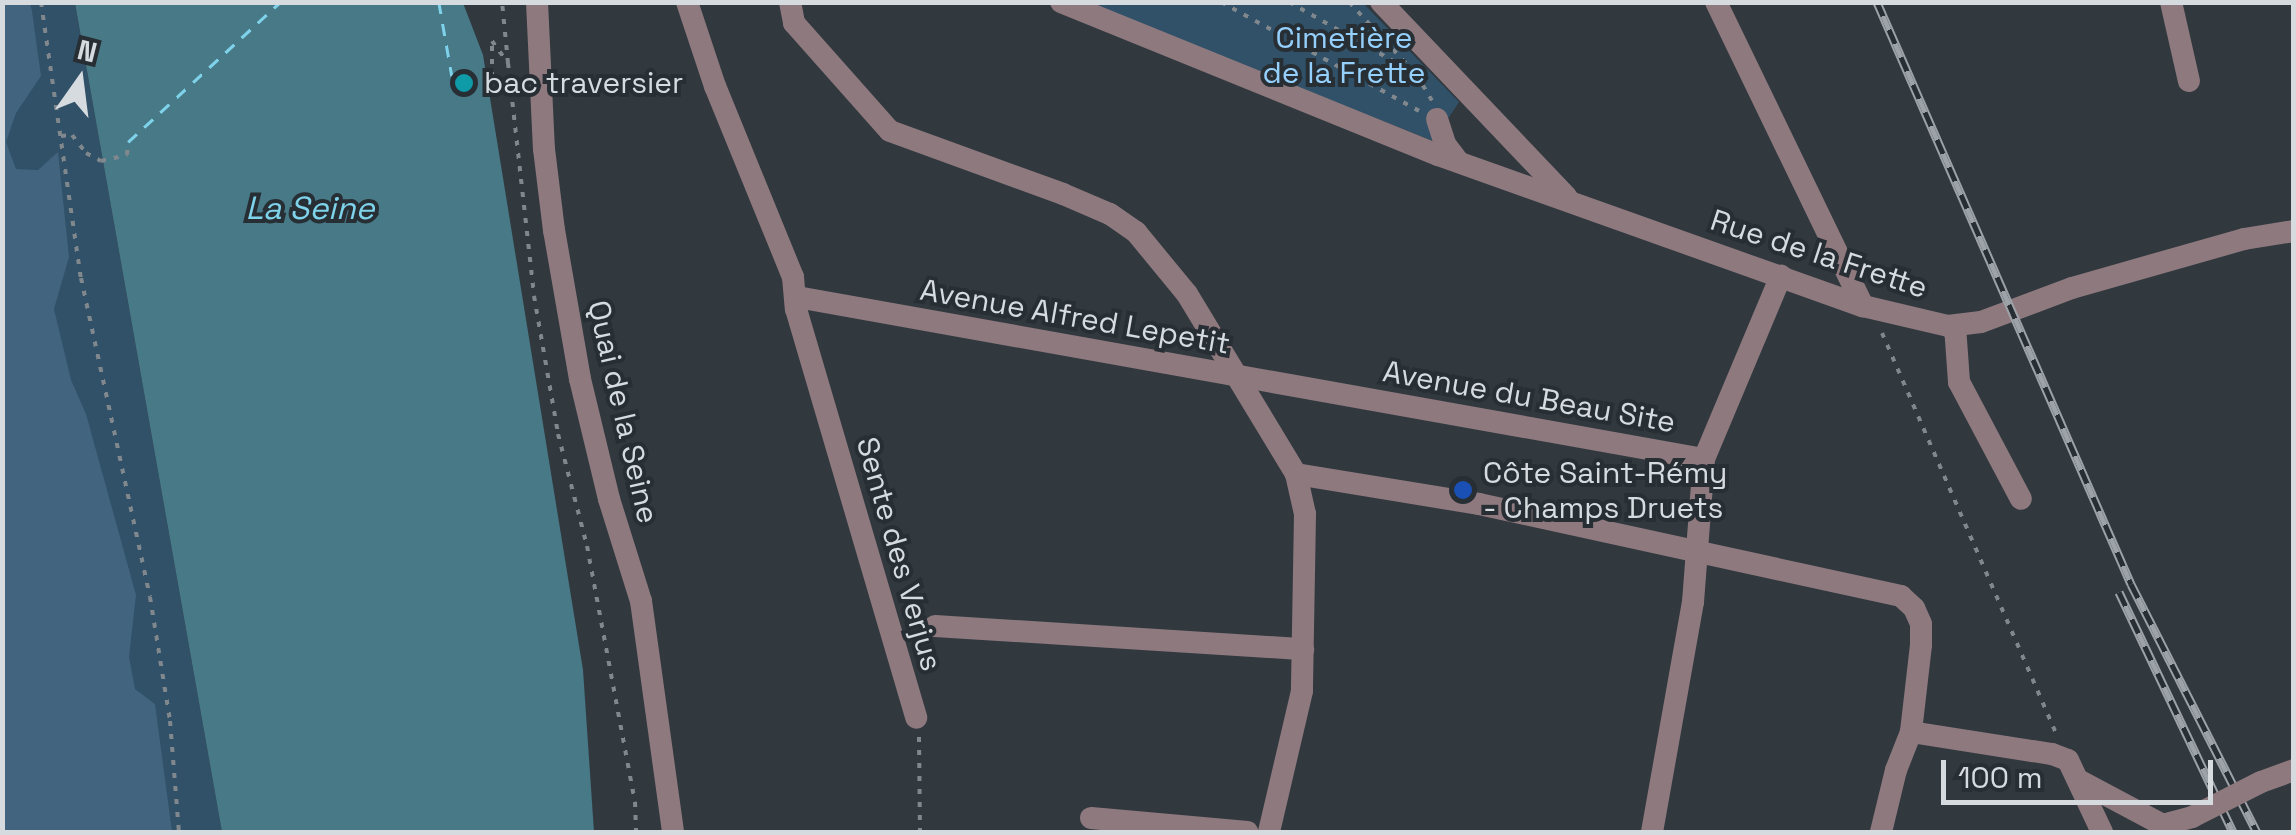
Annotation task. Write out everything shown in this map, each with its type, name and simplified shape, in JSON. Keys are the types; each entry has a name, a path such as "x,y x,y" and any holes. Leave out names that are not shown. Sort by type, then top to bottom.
{"street":[{"name":"Quai de la Seine","path":"537,2 544,149 554,230 580,380 609,499 641,601 673,832"},
{"name":"Sente des Verjus","path":"687,2 797,297 796,308 916,718"},
{"path":"790,2 794,23 890,131 1063,194 1110,214 1136,232 1188,294 1296,474 1305,514 1302,690 1269,832"},
{"name":"Rue de la Frette","path":"1061,2 1332,115 1782,276 1870,314 1955,326 1981,322 2072,288 2244,239 2294,231"},
{"path":"1381,2 1569,200"},
{"path":"1716,2 1870,314"},
{"path":"2171,2 2190,81"},
{"path":"1437,119 1451,158"},
{"path":"1652,832 1698,550 1704,458 1782,276"},
{"name":"Avenue Alfred Lepetit","path":"797,297 1343,395"},
{"path":"1955,326 1959,382 2021,499"},
{"name":"Avenue du Beau Site","path":"1343,395 1704,458"},
{"path":"1296,474 1425,494 1901,596 1914,608 1921,624 1911,732 1896,770 1881,832"},
{"path":"935,626 1303,649"},
{"path":"1911,732 2068,760 2082,782 2102,832"},
{"path":"2082,782 2162,829 2294,770"},
{"path":"1092,818 1247,832"}],"path":[{"path":"41,2 80,278 150,596 170,721 179,832"},
{"path":"502,2 534,296 558,434 588,546 635,802 636,832"},
{"path":"1221,2 1417,112 1433,106 1416,74 1349,2"},
{"path":"1289,2 1416,74"},
{"path":"452,76 457,83 492,77 492,41 508,64"},
{"path":"61,136 72,135 86,153 101,160 127,155 128,142"},
{"path":"1870,314 2060,740 2060,757"},
{"name":"Sente des Verjus","path":"916,718 920,832"}],"green space":[{"path":"2,3 75,3 222,832 3,832"},
{"name":"Cimetière de la Frette","path":"1086,3 1363,3 1459,102 1433,141"}],"shaded area":[{"path":"2,3 30,3 32,11 41,76 16,113 6,142 16,169 38,170 58,152 69,257 54,309 71,380 86,414 136,595 129,657 135,689 155,704 172,832 3,832"}],"water":[{"name":"La Seine","path":"75,3 463,3 483,55 583,670 594,832 222,832"}],"ferry route":[{"path":"128,142 280,2"},
{"path":"439,2 452,76"}],"railway":[{"path":"1877,2 2131,584 2257,832"},
{"path":"2119,592 2233,832"}],"place":[{"name":"bac traversier","path":"464,83"},
{"name":"Côte Saint-Rémy - Champs Druets","path":"1463,490"}]}
